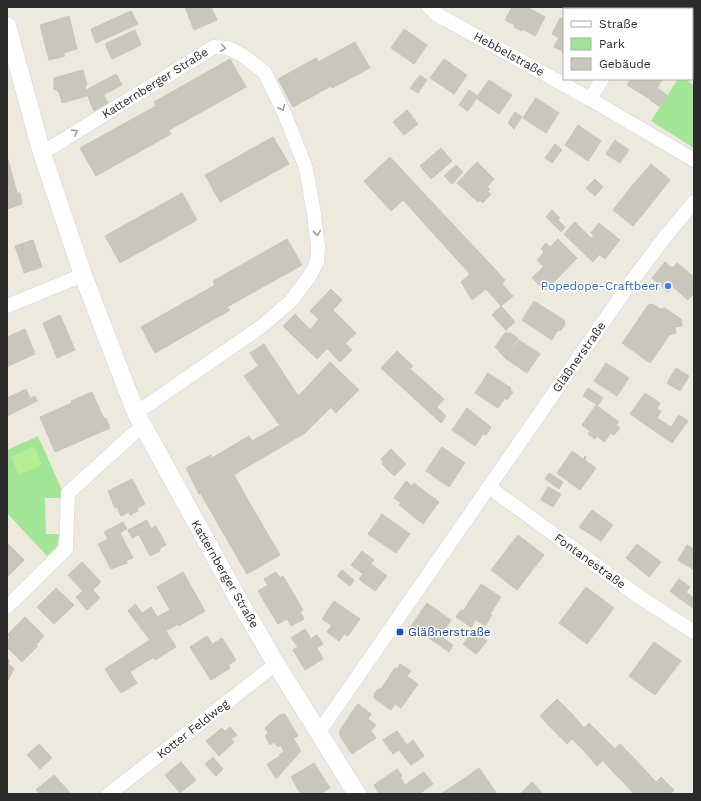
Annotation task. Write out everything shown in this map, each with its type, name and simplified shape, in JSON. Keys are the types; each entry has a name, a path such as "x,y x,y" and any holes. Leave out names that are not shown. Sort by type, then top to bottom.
{"street":[{"name":"Hebbelstraße","path":"429,7 436,14 590,99 694,160"},
{"name":"Katternberger Straße","path":"7,26 42,153 82,275 140,420 276,664 357,794"},
{"name":"Katternberger Straße","path":"42,153 214,47 228,48 244,56 265,73 282,108 306,168 318,246 317,262 309,277 291,301 262,326 140,420"},
{"path":"590,99 601,80"},
{"name":"Gläßnerstraße","path":"319,732 631,282 694,202"},
{"path":"7,306 82,275"},
{"path":"7,607 66,549 68,493 132,435 140,420"},
{"name":"Fontanestraße","path":"489,487 641,598 694,632"},
{"name":"Kotter Feldweg","path":"110,794 276,664"}],"green space":[{"path":"677,80 686,80 694,85 694,148 651,121"},
{"path":"38,436 61,488 61,498 45,498 46,534 59,534 57,546 47,556 7,513 7,450"},
{"path":"34,446 42,465 19,475 11,457"}],"building":[{"path":"185,7 211,7 217,20 194,30"},
{"path":"512,7 527,7 545,17 535,36 523,29 522,31 514,27 515,25 505,20"},
{"path":"131,11 138,24 96,43 91,29"},
{"path":"69,16 77,49 63,53 65,56 49,60 40,25"},
{"path":"560,18 563,20 563,30 559,38 552,34"},
{"path":"404,29 427,45 414,64 391,48"},
{"path":"135,30 141,45 112,59 105,44"},
{"path":"563,30 563,51 554,47"},
{"path":"355,42 370,68 332,88 318,62"},
{"path":"316,58 331,86 293,107 278,79"},
{"path":"230,59 246,87 169,130 154,102"},
{"path":"444,59 467,75 454,94 430,78"},
{"path":"83,70 87,85 85,85 87,96 62,103 59,92 54,89 54,78"},
{"path":"116,74 122,85 90,102 86,90"},
{"path":"420,75 427,80 418,93 410,88"},
{"path":"489,80 512,95 499,114 476,98"},
{"path":"630,80 662,80 650,99 627,85"},
{"path":"657,88 667,95 660,107 650,100"},
{"path":"469,90 478,96 468,111 459,105"},
{"path":"104,95 108,103 94,111 90,102"},
{"path":"536,98 559,113 546,133 523,118"},
{"path":"156,106 171,134 96,176 80,148"},
{"path":"407,110 418,124 404,135 393,122"},
{"path":"515,112 522,117 514,129 508,123"},
{"path":"578,125 601,141 588,161 565,145"},
{"path":"273,137 289,164 220,202 205,175"},
{"path":"615,140 629,150 620,163 606,154"},
{"path":"555,144 562,150 552,163 545,158"},
{"path":"441,148 452,161 431,179 420,166"},
{"path":"7,156 17,193 20,193 22,204 7,209"},
{"path":"390,157 505,280 502,284 513,296 501,306 486,289 472,300 461,282 470,274 403,200 391,211 364,181"},
{"path":"477,162 494,179 487,187 490,189 478,202 457,183"},
{"path":"651,164 670,180 651,204 631,187"},
{"path":"456,165 463,172 452,184 444,176"},
{"path":"595,179 603,187 595,196 586,188"},
{"path":"631,187 651,204 633,226 613,210"},
{"path":"488,192 491,194 483,203 480,200"},
{"path":"182,193 197,220 120,263 105,236"},
{"path":"552,210 560,218 558,220 565,227 561,232 546,217"},
{"path":"575,222 591,238 594,236 591,233 599,223 620,240 605,259 587,245 585,247 576,238 572,242 564,234"},
{"path":"576,238 585,247 587,245 599,255 593,262 572,242"},
{"path":"287,239 302,265 227,307 230,310 155,353 141,327 215,285 213,281"},
{"path":"558,239 577,258 557,279 537,260 544,252 541,249 546,243 550,247"},
{"path":"33,240 42,267 24,273 15,246"},
{"path":"665,262 681,276 668,292 652,278"},
{"path":"677,263 694,277 694,293 688,300 672,286 681,276 672,268"},
{"path":"544,266 557,279 545,290 532,278"},
{"path":"331,289 342,300 333,310 346,323 335,335 310,311"},
{"path":"534,301 564,320 565,324 561,330 557,331 552,340 522,320"},
{"path":"653,304 660,309 665,308 681,319 682,326 675,327 676,333 669,335 664,343 636,323 648,305"},
{"path":"501,306 515,322 506,330 492,315"},
{"path":"295,314 328,348 317,359 283,326"},
{"path":"60,315 75,350 57,358 43,323"},
{"path":"319,319 352,350 340,362 310,330"},
{"path":"346,323 356,333 345,344 335,335"},
{"path":"636,323 664,343 650,363 622,343"},
{"path":"25,329 35,354 15,363 7,344 7,337"},
{"path":"505,333 510,333 518,338 506,359 495,347"},
{"path":"519,340 540,354 527,373 506,359"},
{"path":"264,344 299,397 286,408 250,353"},
{"path":"9,348 15,363 8,366 7,349"},
{"path":"397,351 413,366 410,369 444,399 437,407 446,416 441,423 381,368"},
{"path":"330,362 359,390 336,413 308,386"},
{"path":"606,363 629,378 617,396 594,381"},
{"path":"258,366 277,396 265,405 244,376"},
{"path":"676,368 689,376 680,391 667,383"},
{"path":"488,373 511,388 510,390 513,392 507,400 505,398 498,408 475,393"},
{"path":"308,386 330,408 305,433 286,408"},
{"path":"588,388 603,398 598,405 583,396"},
{"path":"26,389 30,398 35,396 37,401 7,416 7,398"},
{"path":"92,392 104,419 106,418 110,428 55,452 40,417 72,403 71,401"},
{"path":"645,393 660,403 657,409 661,411 657,418 671,427 679,415 688,421 672,443 630,414"},
{"path":"277,396 290,413 276,420 265,405"},
{"path":"596,405 619,422 616,425 620,428 614,435 611,433 604,442 597,436 595,439 588,434 590,431 582,425"},
{"path":"467,408 491,427 486,435 483,434 475,446 452,430"},
{"path":"290,413 305,433 223,481 212,458 249,436 252,441 280,425 276,420"},
{"path":"442,447 465,463 449,487 426,471"},
{"path":"391,449 406,464 394,476 382,464 383,462 381,459"},
{"path":"572,451 583,459 585,456 585,460 596,468 580,490 557,473"},
{"path":"211,455 223,481 199,494 186,468"},
{"path":"549,473 563,482 559,489 545,479"},
{"path":"234,475 249,502 247,503 253,513 222,531 201,494"},
{"path":"132,479 145,504 137,508 138,511 130,515 129,512 121,516 117,507 115,508 108,491"},
{"path":"406,481 412,486 401,503 394,498"},
{"path":"414,483 439,502 423,524 399,505"},
{"path":"548,487 561,494 553,507 541,500"},
{"path":"249,502 280,555 247,574 222,531 253,513 247,503"},
{"path":"592,510 613,525 601,541 579,527"},
{"path":"382,514 410,534 396,553 368,534"},
{"path":"147,520 151,528 132,538 128,530"},
{"path":"123,522 127,529 108,539 104,532"},
{"path":"156,526 166,545 160,548 160,551 150,556 139,535"},
{"path":"120,533 133,558 126,561 127,563 111,569 98,544"},
{"path":"518,535 544,555 517,590 491,570"},
{"path":"7,543 24,560 7,577"},
{"path":"637,544 661,562 649,577 626,558"},
{"path":"687,545 694,549 694,570 678,560"},
{"path":"362,551 374,560 363,574 351,565"},
{"path":"82,562 101,582 87,596 68,575"},
{"path":"371,564 387,576 375,591 359,579"},
{"path":"342,570 354,580 350,586 337,576"},
{"path":"183,572 205,611 179,626 157,587"},
{"path":"276,572 280,578 268,585 264,579"},
{"path":"283,576 293,593 268,608 258,591"},
{"path":"679,579 690,587 681,600 670,591"},
{"path":"481,584 501,597 490,614 492,615 485,626 463,611"},
{"path":"586,587 614,608 587,644 559,623"},
{"path":"56,588 74,605 54,624 37,607"},
{"path":"93,590 100,598 87,610 76,597 83,591 87,596"},
{"path":"293,593 303,610 278,624 268,608"},
{"path":"687,593 694,598 694,609 682,600"},
{"path":"334,601 360,619 348,636 322,619"},
{"path":"427,603 451,620 436,643 411,626"},
{"path":"135,604 142,613 134,619 128,611"},
{"path":"151,607 176,647 155,660 145,643 150,640 134,619"},
{"path":"170,610 178,624 166,631 157,617"},
{"path":"461,610 475,620 471,627 456,617"},
{"path":"300,611 304,619 291,626 287,619"},
{"path":"25,617 44,636 36,645 38,646 22,662 7,647 7,641 10,638 7,635"},
{"path":"332,625 344,634 339,641 327,632"},
{"path":"305,629 311,639 298,647 291,638"},
{"path":"474,631 487,641 476,654 463,644"},
{"path":"317,635 323,644 317,648 323,659 305,670 293,650"},
{"path":"207,636 212,644 195,655 190,647"},
{"path":"440,636 453,645 449,652 436,643"},
{"path":"222,638 236,660 228,665 230,668 211,680 195,655"},
{"path":"654,642 681,661 655,695 629,676"},
{"path":"145,643 154,657 113,682 105,669"},
{"path":"7,658 10,661 8,663 14,669 7,682"},
{"path":"400,664 411,671 407,676 397,669"},
{"path":"395,668 418,684 401,708 395,704 391,710 374,698 374,694 378,689 381,689"},
{"path":"130,672 137,683 121,693 113,682"},
{"path":"557,699 572,714 554,731 540,716"},
{"path":"358,704 371,714 368,719 354,709"},
{"path":"354,709 376,725 371,731 376,738 352,754 340,736 340,730"},
{"path":"285,714 298,736 278,747 274,742 270,745 265,736 268,733 265,728 279,715"},
{"path":"572,714 584,728 567,744 554,731"},
{"path":"589,723 602,736 585,752 572,739"},
{"path":"230,727 237,735 231,739 225,731"},
{"path":"222,728 234,742 219,756 206,741"},
{"path":"397,731 407,745 413,740 424,756 411,765 399,750 393,754 383,740"},
{"path":"602,736 615,749 597,766 585,752"},
{"path":"293,738 301,751 276,779 267,764 280,756 280,754 284,751 281,746"},
{"path":"39,744 52,758 40,769 27,755"},
{"path":"620,744 633,757 615,774 603,761"},
{"path":"213,757 223,769 216,776 205,764"},
{"path":"633,757 643,768 626,785 615,774"},
{"path":"181,762 196,780 180,793 165,775"},
{"path":"314,763 330,788 321,794 301,794 291,777"},
{"path":"479,768 497,794 480,794 479,792 476,794 465,778"},
{"path":"643,768 656,782 643,794 634,794 626,785"},
{"path":"397,769 409,791 405,794 379,794 374,785"},
{"path":"424,772 433,784 419,794 405,794 409,791 405,785"},
{"path":"54,775 71,794 40,794 36,790"},
{"path":"661,777 674,790 670,794 644,794"},
{"path":"465,778 476,794 441,794"},
{"path":"532,782 543,794 520,794"}],"place":[{"name":"Popedope-Craftbeer","path":"668,286"},
{"name":"Gläßnerstraße","path":"400,632"}]}
